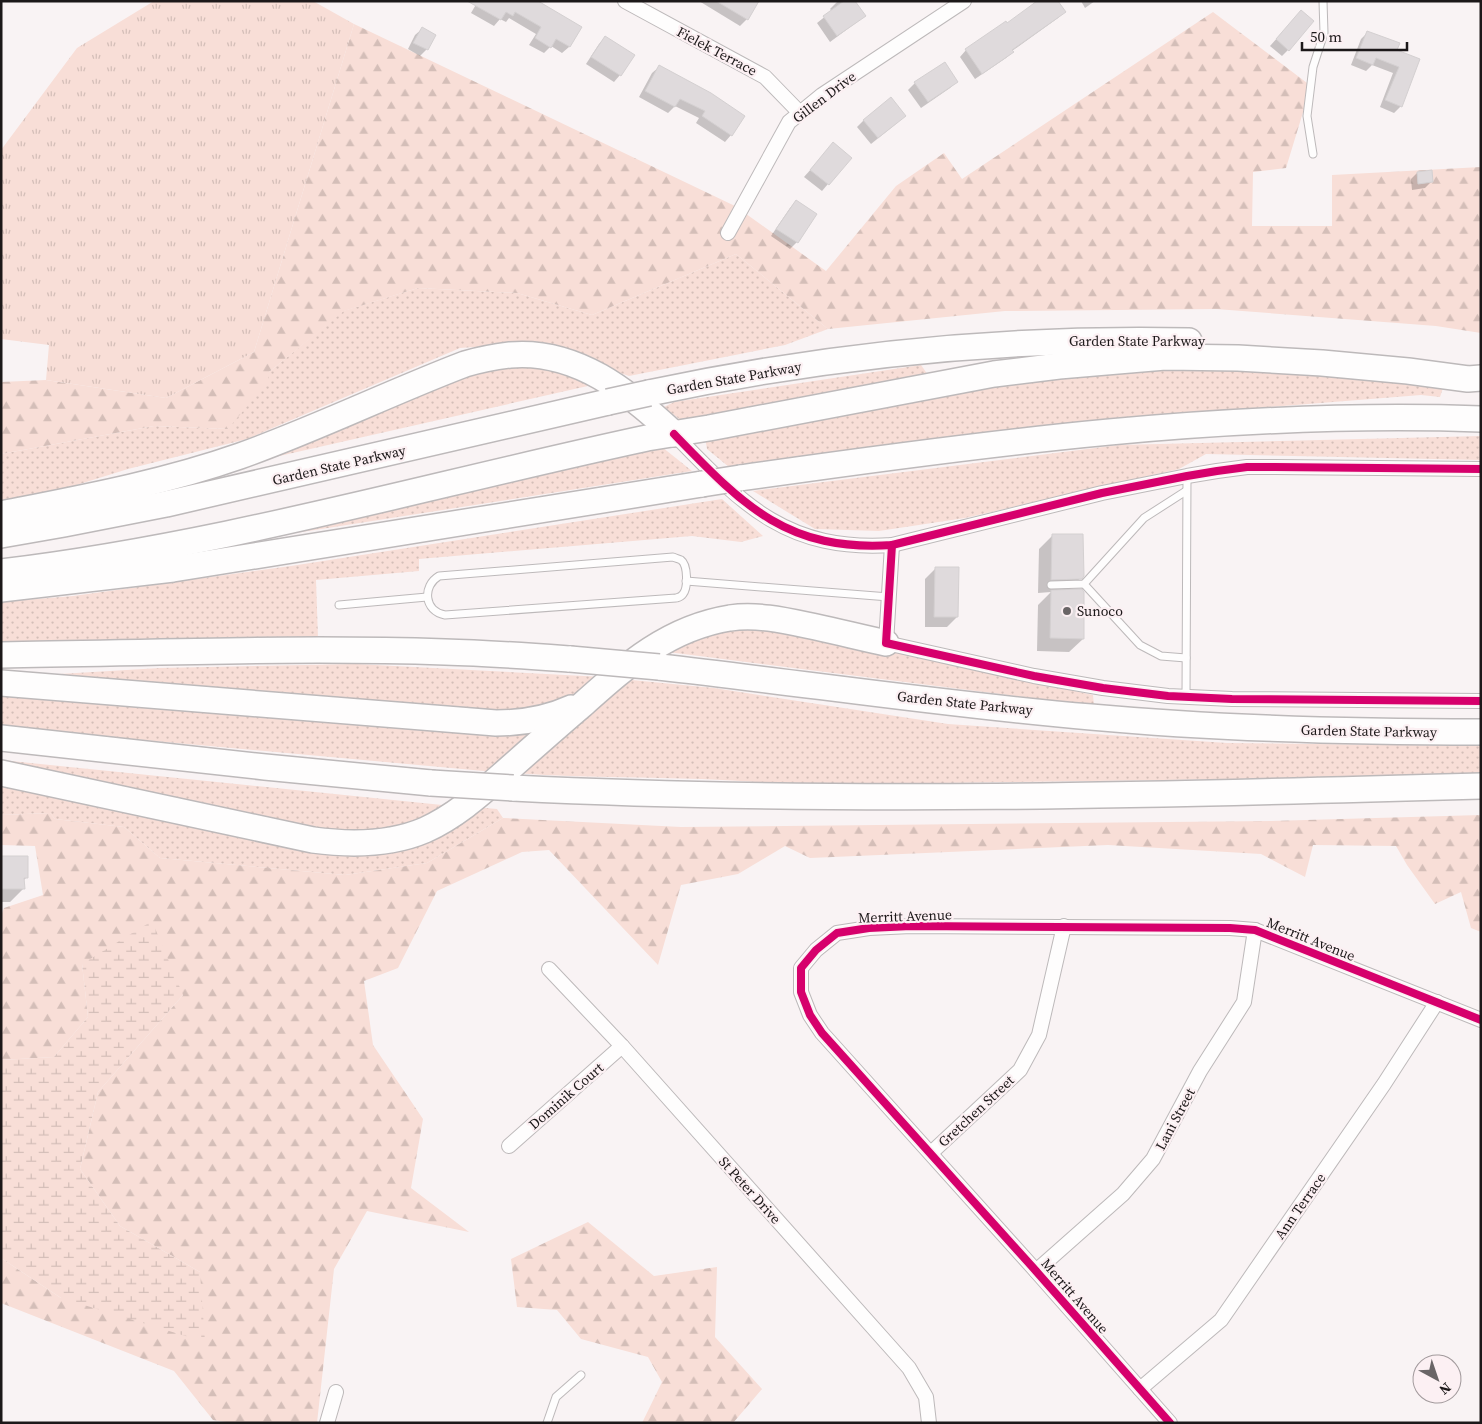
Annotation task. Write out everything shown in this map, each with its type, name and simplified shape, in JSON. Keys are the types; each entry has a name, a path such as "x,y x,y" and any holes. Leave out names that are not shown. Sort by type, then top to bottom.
{"highway":[{"name":"Garden State Parkway","path":"1,535 184,500 649,393 750,373 852,358 1057,341 1158,340 1262,344 1364,351 1481,366"},
{"path":"1,514 149,483 210,466 289,437 465,364 511,355 560,360 589,370 627,394 674,434"},
{"path":"1,572 88,560 244,531 660,435 674,434 1002,373 1068,365 1165,357 1313,362 1468,379 1481,378"},
{"path":"1,589 173,569 740,478 1002,444 1129,431 1247,422 1351,417 1481,419"},
{"path":"1,773 313,840 344,843 379,842 425,830 455,813 627,666 664,640 688,630 728,618 756,617 786,621 886,643"},
{"name":"Garden State Parkway","path":"1,655 277,651 446,652 570,659 1091,717 1245,728 1481,732"},
{"path":"1,683 496,723 540,719 585,702"},
{"path":"1,738 431,783 732,796 904,797 1154,794 1481,786"}],"street":[{"name":"Fielek Terrace","path":"624,1 765,77 800,113"},
{"name":"Gillen Drive","path":"728,233 789,122 822,95 964,1"},
{"path":"674,434 735,494 763,516 809,537 826,542 860,546 892,545 1102,493 1187,476 1246,467 1481,469"},
{"path":"892,545 886,643 1060,681 1103,688 1186,697 1232,700 1481,701"},
{"name":"Merritt Avenue","path":"1170,1423 822,1033 810,1015 801,992 801,968 816,950 837,933 868,928 911,926 1064,926 1230,928 1255,930 1481,1020"},
{"name":"Gretchen Street","path":"930,1153 1020,1070 1039,1035 1064,926"},
{"name":"Lani Street","path":"1036,1271 1123,1194 1153,1159 1200,1071 1244,1002 1255,930"},
{"name":"St Peter Drive","path":"549,969 622,1046 909,1368 926,1397 929,1423"},
{"name":"Ann Terrace","path":"1140,1389 1221,1320 1378,1092 1437,1002"},
{"name":"Dominik Court","path":"509,1146 622,1046"},
{"path":"327,1423 336,1392"}],"lane":[{"path":"1313,154 1307,116 1313,67 1324,33 1323,1"},
{"path":"1186,697 1187,476"},
{"path":"1051,585 1084,584 1144,518 1186,491"},
{"path":"673,557 680,559 684,563 686,581 685,591 682,596 676,598 445,615 439,614 431,606 427,597 428,586 433,579 439,576 673,557"},
{"path":"686,581 889,597"},
{"path":"1084,584 1140,645 1161,656 1186,658"},
{"path":"338,605 427,597"},
{"path":"547,1423 556,1397 582,1376"}],"green space":[{"path":"154,1 313,1 354,24 254,352 166,398 46,380 49,345 1,339 1,150 77,48"},
{"path":"1213,12 1311,86 1286,168 1253,172 1252,226 1332,226 1332,175 1481,167 1481,333 1436,326 1216,309 1005,311 828,329 736,254 592,315 517,293 418,288 344,311 269,372 268,381 228,429 154,426 1,454 1,382 46,380 166,398 254,352 354,24 735,206 826,271 896,186 944,153 962,179"},
{"path":"736,254 828,329 785,345 629,376 533,343 460,348 247,439 128,469 25,501 1,504 1,454 154,426 228,429 269,372 343,311 418,288 517,293 592,315"},
{"path":"534,362 601,383 222,469 469,369"},
{"path":"921,365 928,375 683,422 664,407 674,402"},
{"path":"1137,369 1302,372 1443,388 1440,397 1421,395 1067,423 729,467 707,449 705,437 1025,374"},
{"path":"1481,436 1481,460 1206,454 1179,469 965,518 879,531 815,529 753,491 1119,445"},
{"path":"662,447 692,471 225,544"},
{"path":"722,499 763,536 741,542 692,536 419,559 419,571 316,580 318,638 1,643 1,602 73,596 291,566"},
{"path":"735,625 782,628 924,657 1093,695 1094,706 660,651"},
{"path":"356,664 603,677 584,694 506,717 26,676 160,668"},
{"path":"621,679 714,688 948,724 1227,743 1481,746 1481,774 1460,776 791,785 722,780 514,773"},
{"path":"1,695 133,701 527,735 495,772 1,727"},
{"path":"1,760 452,806 427,824 323,836 1,766"},
{"path":"1,785 372,847 474,807 497,809 503,818 427,863 345,875 160,858 124,827 55,819 50,813 1,815"},
{"path":"50,813 55,819 124,827 160,858 345,875 427,863 503,818 681,827 1271,821 1481,815 1481,932 1471,928 1461,892 1435,904 1396,846 1313,845 1305,877 1261,854 1108,845 810,858 785,846 738,874 681,885 658,965 549,850 522,852 437,891 398,968 364,981 373,1045 423,1119 411,1188 469,1232 367,1211 334,1269 317,1423 233,1423 213,1420 174,1371 1,1303 1,1258 61,1298 200,1272 120,1226 80,1169 98,1092 183,995 82,964 88,1017 54,1057 1,1060 1,916 4,908 43,895 35,846 1,845 1,815"},
{"path":"152,921 183,995 98,1092 80,1169 120,1226 200,1272 205,1342 61,1298 1,1258 1,1060 54,1057 88,1017 82,964"},
{"path":"588,1222 654,1276 717,1267 715,1337 762,1389 733,1423 642,1423 662,1382 648,1357 581,1339 557,1310 517,1307 511,1259"}],"building":[{"path":"467,1 538,1 582,27 570,47 556,39 551,48 535,38 541,27 515,12 513,16 506,12 501,20"},
{"path":"716,1 759,1 748,20"},
{"path":"844,1 855,1 866,16 837,36 823,16"},
{"path":"1037,1 1058,1 1066,12 982,74 965,49 1006,21 1007,23"},
{"path":"1301,10 1314,21 1289,51 1276,39"},
{"path":"422,27 436,35 428,50 413,43"},
{"path":"1367,31 1400,43 1397,50 1420,59 1402,107 1385,100 1399,67 1376,58 1373,65 1356,58"},
{"path":"605,36 635,55 621,76 591,57"},
{"path":"945,62 958,82 928,102 914,82"},
{"path":"659,65 711,93 745,116 732,136 702,116 705,111 680,99 675,107 645,91"},
{"path":"891,97 906,116 878,138 863,120"},
{"path":"833,142 852,158 829,185 810,170"},
{"path":"1432,170 1433,182 1418,184 1417,172"},
{"path":"796,200 817,214 798,243 776,229"},
{"path":"1052,534 1083,534 1084,576 1082,579 1051,580"},
{"path":"935,567 959,567 958,617 934,617"},
{"path":"1082,589 1084,592 1084,639 1050,638 1051,590"},
{"path":"1,856 28,856 28,878 24,878 25,889 1,889"}],"cycle path":[{"path":"674,434 722,482 745,502 769,518 794,531 823,540 855,545 892,545 1102,493 1187,476 1247,467 1481,469"},
{"path":"892,545 886,643 1034,676 1103,688 1168,696 1232,699 1481,701"},
{"path":"1170,1423 822,1033 810,1015 801,992 801,968 816,950 837,933 869,928 911,926 1230,928 1255,930 1481,1020"}],"place":[{"name":"Sunoco","path":"1067,611"}]}
